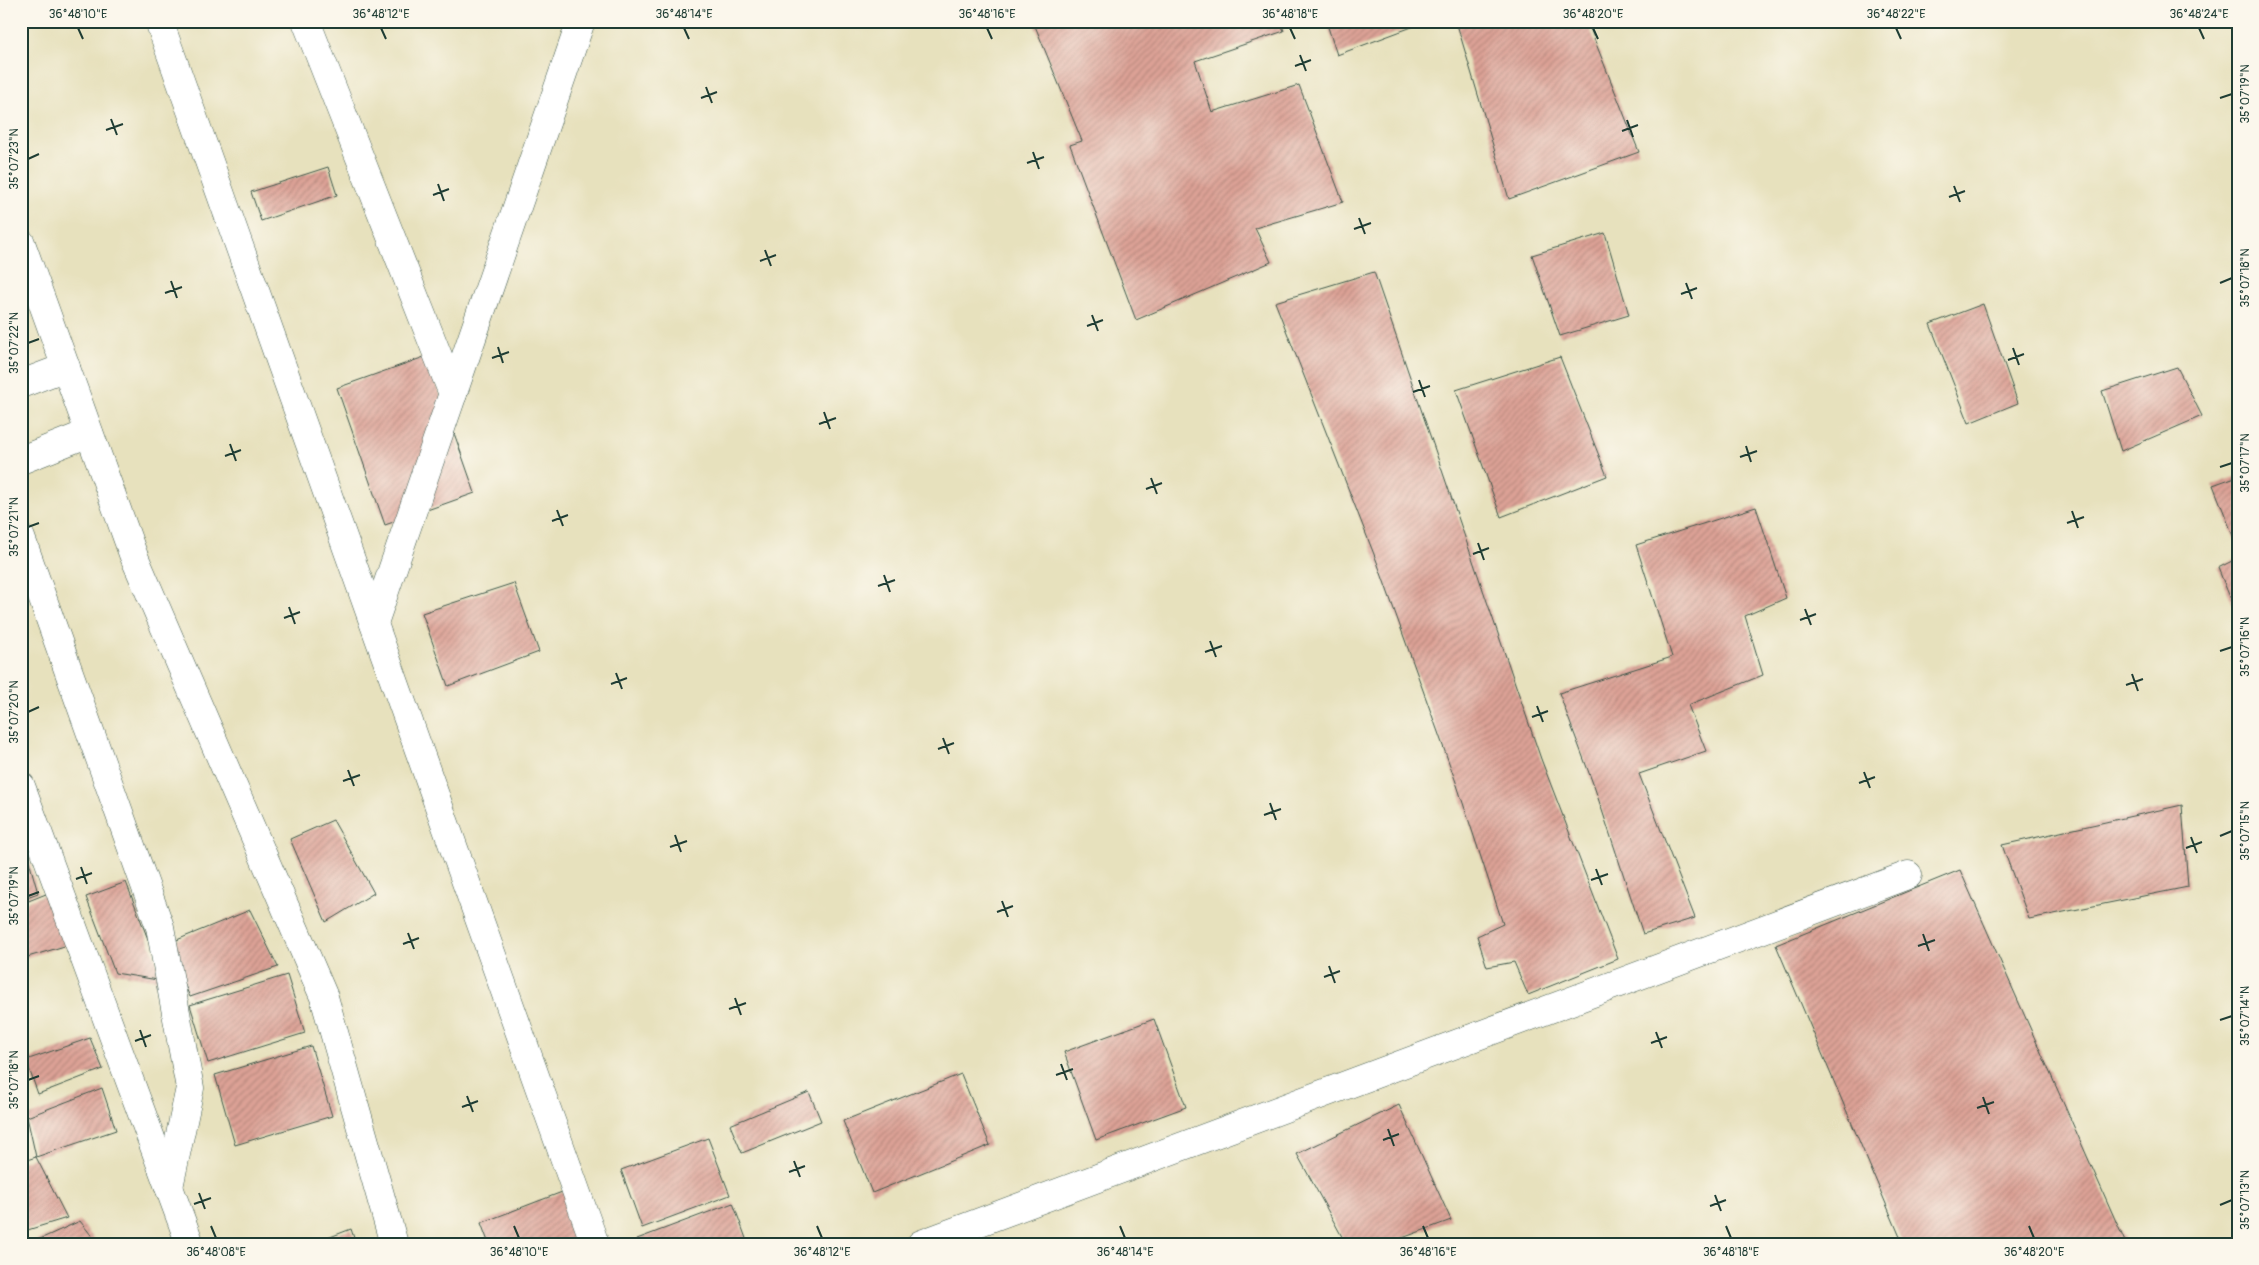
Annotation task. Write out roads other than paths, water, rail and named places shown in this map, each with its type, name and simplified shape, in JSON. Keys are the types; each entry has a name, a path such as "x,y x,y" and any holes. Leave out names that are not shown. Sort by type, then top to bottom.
{"street":[{"path":"159,21 595,1244"},
{"path":"306,21 453,394"},
{"path":"374,623 581,21"},
{"path":"21,244 133,554 324,997 394,1244"},
{"path":"21,384 66,367"},
{"path":"21,460 89,433"},
{"path":"21,538 160,927 190,1088 169,1187"},
{"path":"21,786 190,1244"},
{"path":"920,1244 1908,875"}]}
